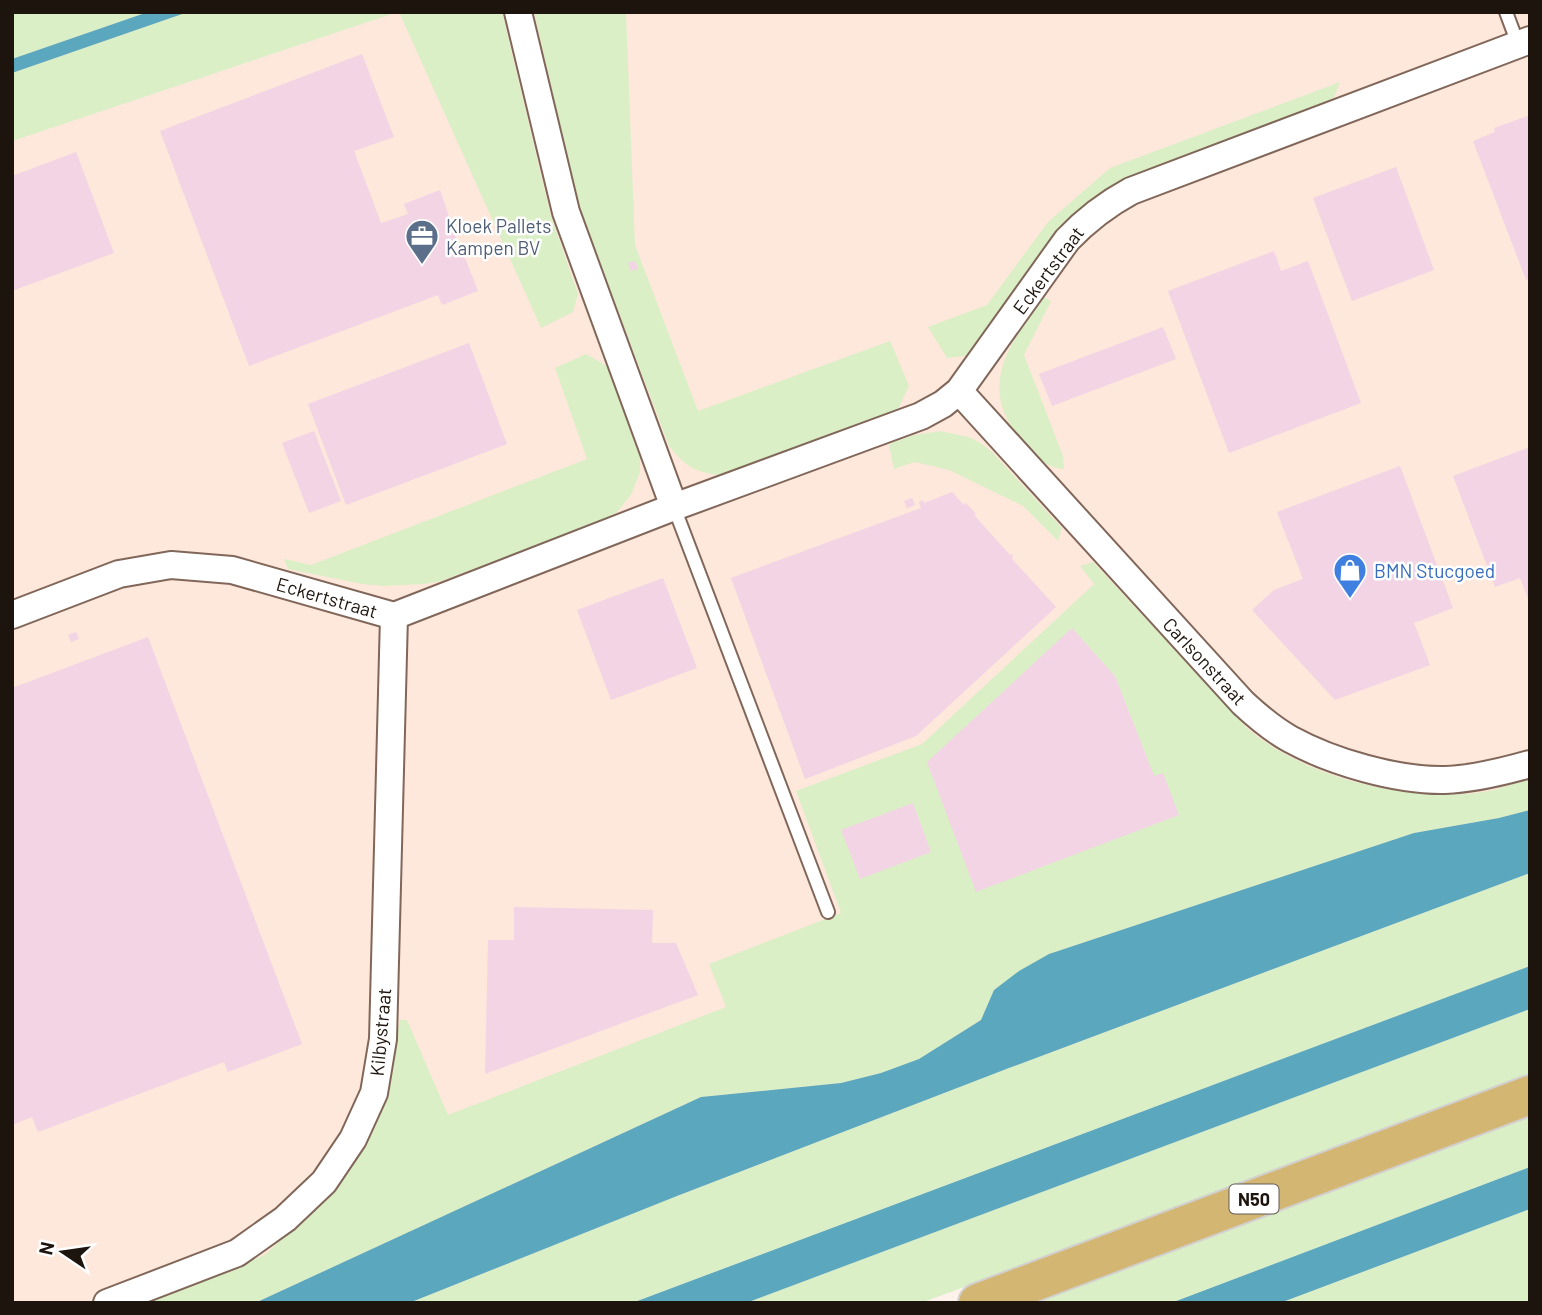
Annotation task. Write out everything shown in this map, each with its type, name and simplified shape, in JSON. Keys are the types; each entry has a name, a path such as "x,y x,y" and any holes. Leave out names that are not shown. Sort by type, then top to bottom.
{"highway":[{"name":"N50","path":"978,1303 1530,1095"}],"street":[{"path":"518,12 566,212 674,507"},
{"name":"Eckertstraat","path":"12,615 119,574 170,565 232,570 394,616 674,507 921,416 959,391 1067,240 1084,223 1116,199 1524,42"},
{"name":"Carlsonstraat","path":"959,391 1242,703 1290,739 1356,765 1410,778 1445,780 1488,775 1530,764"},
{"name":"Kilbystraat","path":"107,1303 237,1253 285,1219 324,1182 353,1139 374,1093 383,1039 394,616"}],"lane":[{"path":"1506,12 1524,42"},
{"path":"674,507 828,912"}],"shaded area":[{"path":"12,12 1530,12 1530,845 317,1303 12,1303"}],"green space":[{"path":"12,12 148,12 12,59"},
{"path":"188,12 398,12 12,141 12,73"},
{"path":"399,12 502,12 550,213 578,294 573,312 541,328"},
{"path":"534,12 626,12 635,245 698,411 890,341 909,386 898,409 722,475 699,471 686,464 675,453 669,446 584,221"},
{"path":"1340,82 1333,100 1127,178 1095,197 1052,238 966,356 947,358 928,327 987,305 1048,222 1110,168"},
{"path":"1044,297 1051,301 1024,355 1063,456 1064,469 1041,461 1009,423 1001,404 999,386 1009,350"},
{"path":"586,354 607,366 640,458 640,472 631,495 617,512 601,522 441,581 424,584 362,584 288,569 284,559 311,565 587,459 555,368"},
{"path":"940,431 969,437 993,453 1062,528 1058,541 1023,506 949,470 915,462 894,469 889,446 891,443 914,435"},
{"path":"1093,562 1246,727 1298,761 1363,784 1432,794 1494,790 1530,778 1530,810 1414,833 1049,954 994,990 981,1020 919,1059 881,1073 841,1083 701,1097 255,1303 141,1303 226,1272 266,1254 345,1177 365,1146 382,1102 400,1020 407,1020 448,1115 726,1007 709,964 841,913 796,791 922,744 1094,584 1080,566"},
{"path":"1530,873 1530,966 632,1303 409,1303 1009,1068"},
{"path":"1530,1009 1530,1078 921,1303 746,1303"},
{"path":"1530,1117 1530,1167 1171,1303 1022,1303 1317,1197"},
{"path":"1530,1209 1530,1303 1280,1303"}],"water":[{"path":"148,12 188,12 12,73 12,59"},
{"path":"1530,810 1530,873 1009,1068 409,1303 255,1303 701,1097 841,1083 881,1073 919,1059 981,1020 994,990 1019,971 1049,954 1414,833"},
{"path":"1530,966 1530,1009 746,1303 632,1303"},
{"path":"1530,1167 1530,1209 1280,1303 1171,1303"}],"building":[{"path":"362,54 394,137 354,151 381,223 408,214 404,204 440,190 462,256 464,255 478,291 442,305 438,295 249,366 160,131"},
{"path":"1530,115 1530,279 1526,280 1473,141 1495,132 1494,128"},
{"path":"76,152 114,253 12,291 12,176"},
{"path":"1396,167 1434,270 1352,301 1313,198"},
{"path":"1274,251 1281,271 1308,261 1361,403 1229,453 1168,291"},
{"path":"635,261 638,269 631,271 628,263"},
{"path":"1163,327 1176,359 1052,406 1039,374"},
{"path":"469,343 507,444 346,505 308,404"},
{"path":"314,431 341,501 309,513 282,443"},
{"path":"1530,447 1530,604 1520,578 1495,587 1453,476"},
{"path":"1400,466 1453,608 1414,623 1430,665 1335,700 1252,610 1274,590 1303,579 1277,512"},
{"path":"952,492 964,505 966,503 1010,555 1013,554 1012,559 1056,607 916,736 805,779 731,578 921,508 919,502 923,500 924,503"},
{"path":"912,498 915,505 907,508 904,501"},
{"path":"663,578 697,668 611,700 577,610"},
{"path":"1072,628 1115,676 1154,776 1163,773 1179,815 976,892 927,762"},
{"path":"76,632 79,639 71,642 68,635"},
{"path":"148,637 302,1044 228,1072 224,1062 38,1132 32,1117 12,1125 12,688"},
{"path":"913,803 931,852 860,879 841,830"},
{"path":"514,907 653,910 652,943 676,943 698,995 485,1074 488,940 514,940"}],"place":[{"name":"Kloek Pallets Kampen BV","path":"422,266"},
{"name":"BMN Stucgoed","path":"1350,600"}]}
